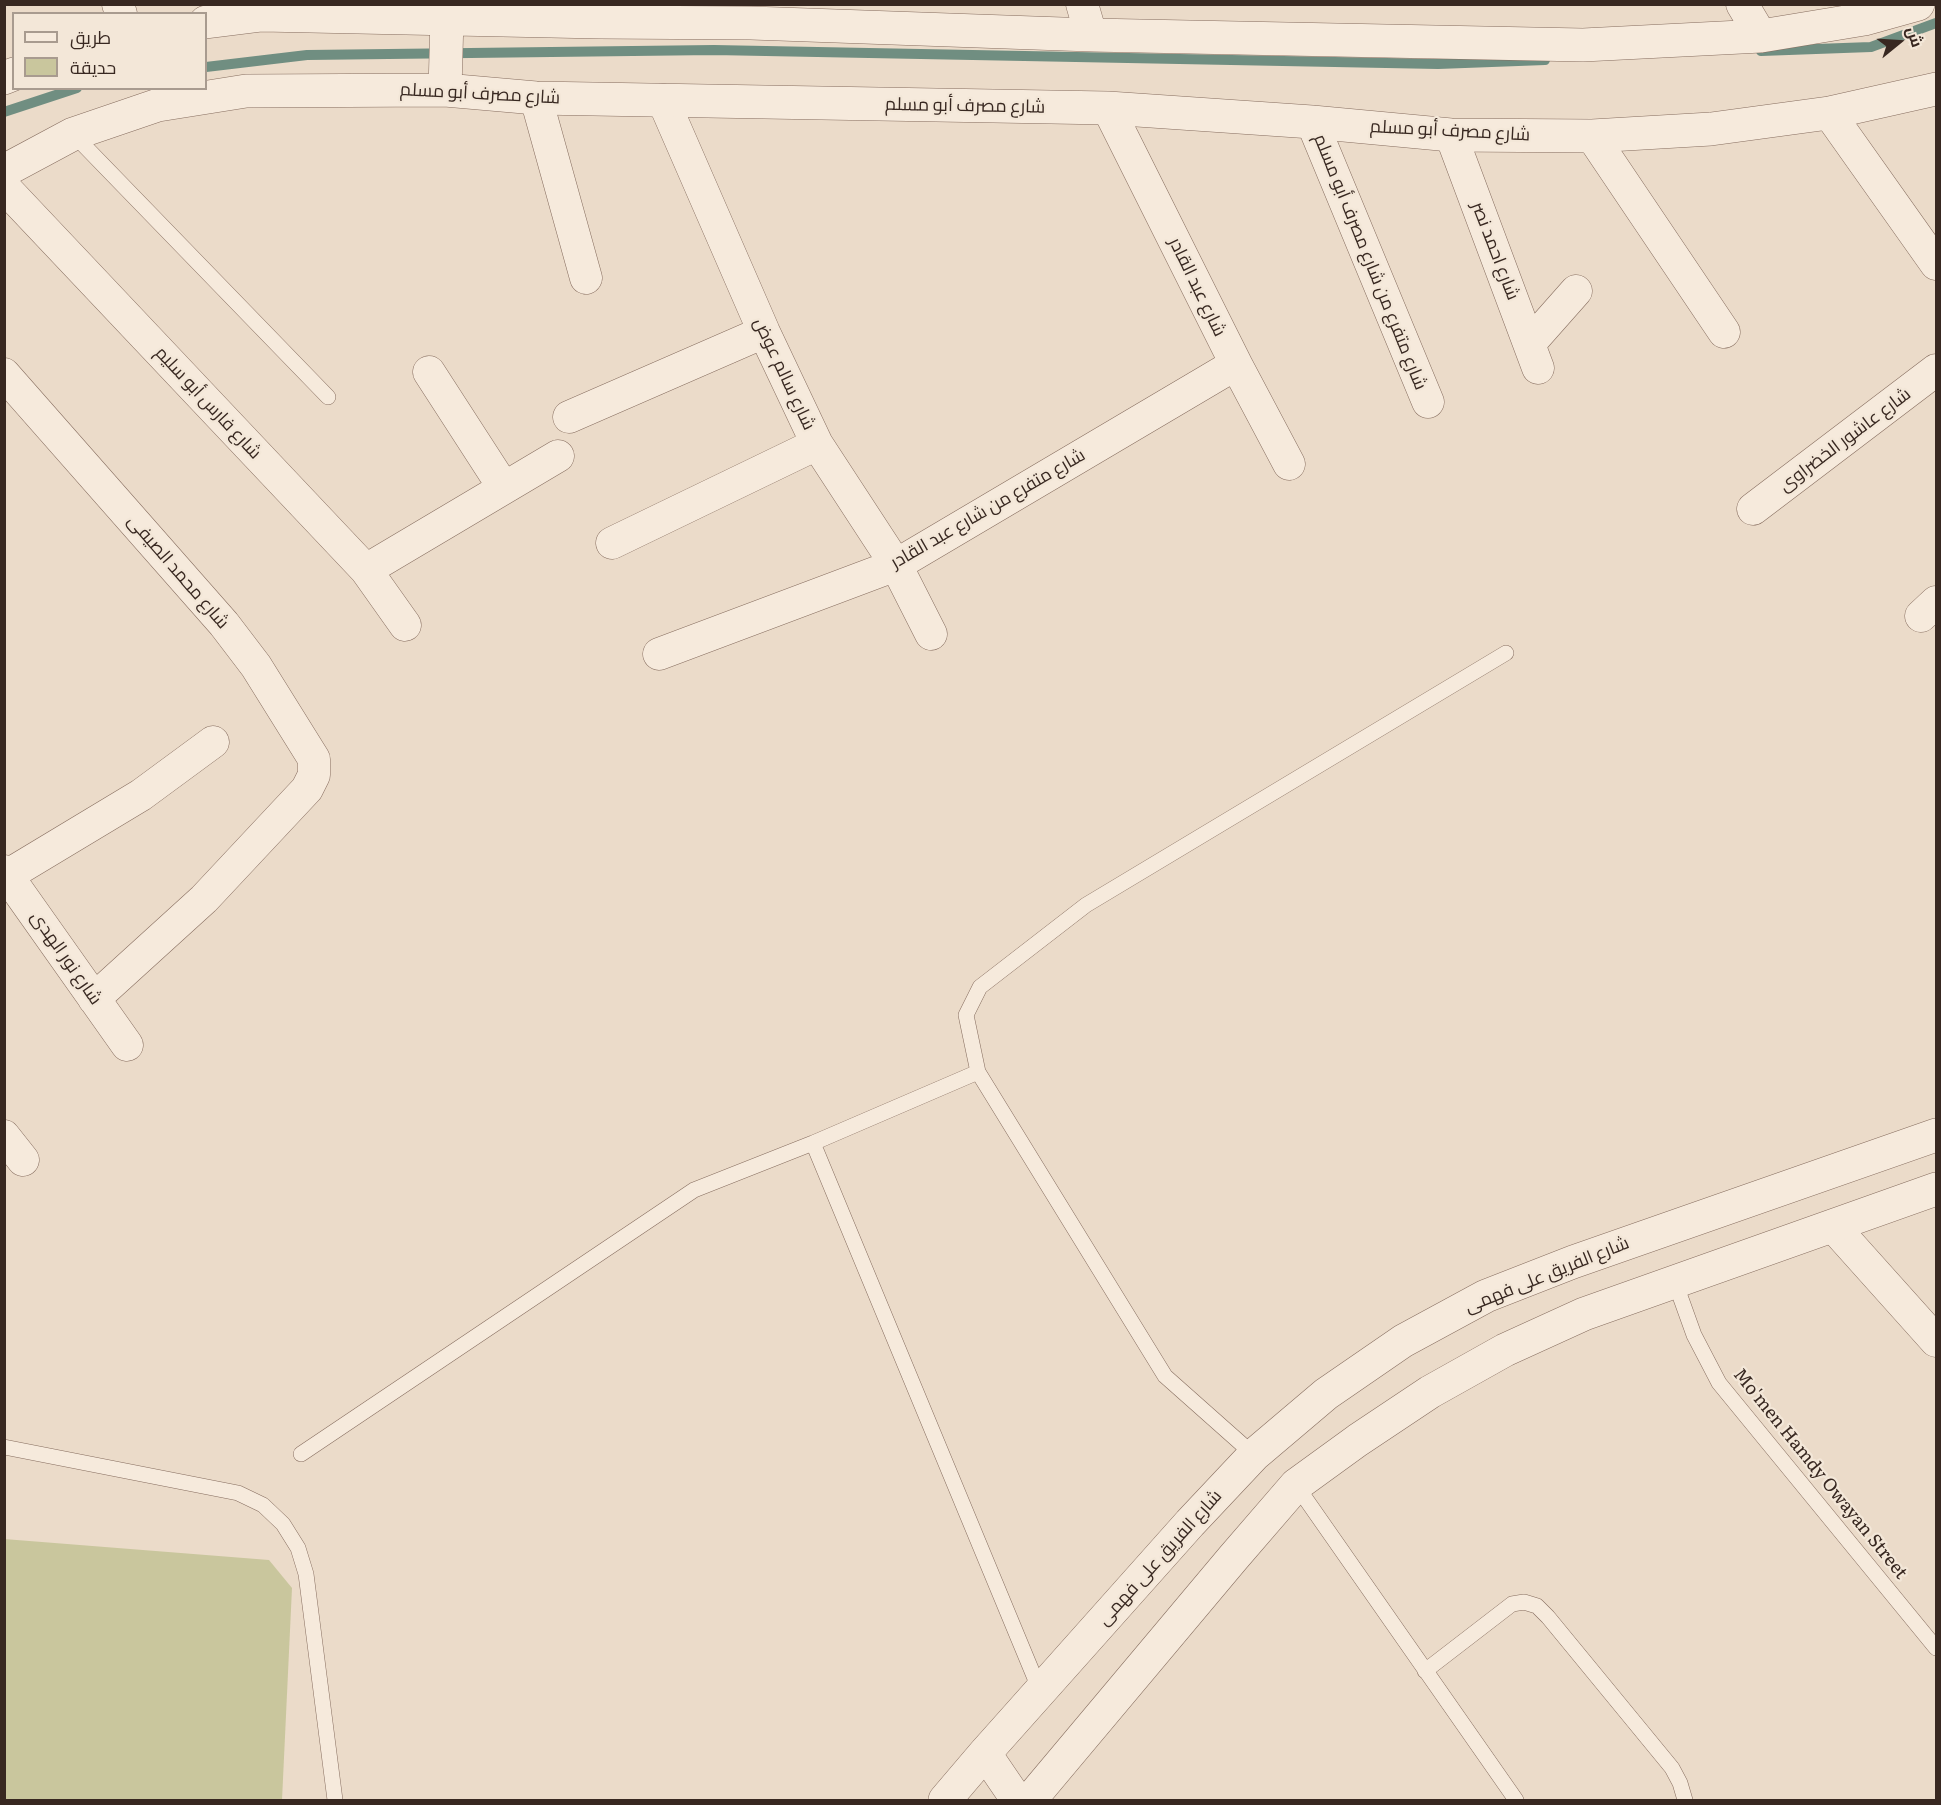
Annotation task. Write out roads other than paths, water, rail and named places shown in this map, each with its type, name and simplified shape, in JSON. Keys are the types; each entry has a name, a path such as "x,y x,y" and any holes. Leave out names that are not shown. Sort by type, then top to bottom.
{"street":[{"path":"207,19 230,4"},
{"path":"1742,4 1761,36"},
{"path":"207,20 262,15 447,24 596,13 1087,20 1583,45 1761,36 1864,20 1918,4"},
{"path":"446,76 447,24"},
{"name":"شارع مصرف أبو مسلم","path":"4,171 73,134 158,105 246,91 446,76 536,98 1108,108 1312,122 1451,135 1592,136 1711,129 1829,113 1896,96 1936,89"},
{"path":"536,98 586,278"},
{"name":"شارع سالم عوض","path":"663,100 764,332 817,444 896,565 931,634"},
{"name":"شارع عبد القادر","path":"1108,108 1236,364 1289,464"},
{"path":"1829,113 1936,264"},
{"name":"شارع متفرع من شارع مصرف أبو مسلم","path":"1312,122 1428,402"},
{"name":"شارع احمد نصر","path":"1451,135 1534,356 1576,291"},
{"path":"1592,136 1724,332"},
{"name":"شارع فارس أبو سليم","path":"4,187 366,570 405,625"},
{"path":"569,417 764,332"},
{"name":"شارع متفرع من شارع عبد القادر","path":"660,654 896,565 1236,364"},
{"name":"شارع عاشور الخضراوى","path":"1753,509 1936,370"},
{"path":"429,372 504,488"},
{"name":"شارع محمد الصيفى","path":"4,374 224,624 256,666 314,759 314,775 308,789 204,899 94,999"},
{"path":"612,543 817,444"},
{"path":"366,570 558,456"},
{"path":"6,873 141,795 213,742"},
{"name":"شارع نور الهدى","path":"6,873 127,1045"},
{"name":"شارع الفريق على فهمى","path":"945,1800 1190,1523 1254,1455 1326,1394 1403,1341 1486,1296 1573,1262 1936,1135"},
{"path":"1030,1800 1296,1485 1358,1440 1430,1392 1506,1350 1584,1314 1936,1189"},
{"path":"1833,1226 1936,1341"},
{"path":"985,1753 1017,1800"}],"lane":[{"path":"73,134 328,397"},
{"path":"1254,1455 1165,1376 978,1072 966,1015 980,987 1086,906 1506,652"},
{"path":"301,1454 694,1190 813,1143 978,1072"},
{"path":"813,1143 1041,1693"},
{"name":"Mo'men Hamdy Owayan Street","path":"1675,1282 1694,1335 1719,1383 1936,1648"},
{"path":"4,1446 238,1493 263,1505 284,1524 298,1548 306,1574 335,1800"},
{"path":"1296,1485 1516,1800"},
{"path":"1425,1671 1512,1604 1524,1602 1537,1606 1672,1768 1685,1800"}],"waterway":[{"path":"1761,51 1871,47 1936,23"},
{"path":"207,67 307,55 714,50 1438,64 1545,60"},
{"path":"4,112 71,90"}]}
